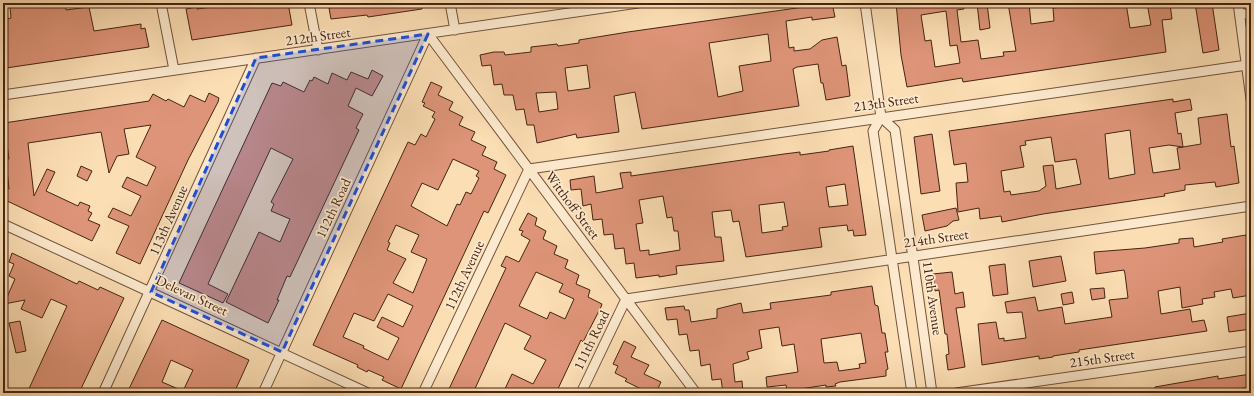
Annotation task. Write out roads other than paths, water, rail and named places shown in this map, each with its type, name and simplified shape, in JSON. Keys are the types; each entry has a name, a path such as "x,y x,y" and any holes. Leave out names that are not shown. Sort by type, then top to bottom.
{"street":[{"path":"161,3 174,70"},
{"path":"309,3 318,50"},
{"path":"450,3 455,30"},
{"path":"572,3 573,13"},
{"name":"212th Street","path":"3,95 638,3"},
{"path":"865,3 881,117 873,131 912,393"},
{"path":"1238,3 1251,99"},
{"path":"1240,14 1251,14"},
{"name":"Witthoff Street","path":"428,34 696,393"},
{"name":"112th Road","path":"263,393 428,34"},
{"name":"113th Avenue","path":"103,393 151,292 256,58"},
{"name":"213th Street","path":"529,169 1247,64"},
{"name":"110th Avenue","path":"881,117 895,130 932,393"},
{"name":"112th Avenue","path":"423,393 529,169"},
{"name":"214th Street","path":"626,299 1251,206"},
{"name":"Delevan Street","path":"3,224 368,393"},
{"name":"111th Road","path":"581,393 626,299"},
{"name":"215th Street","path":"956,393 1251,351"}]}
